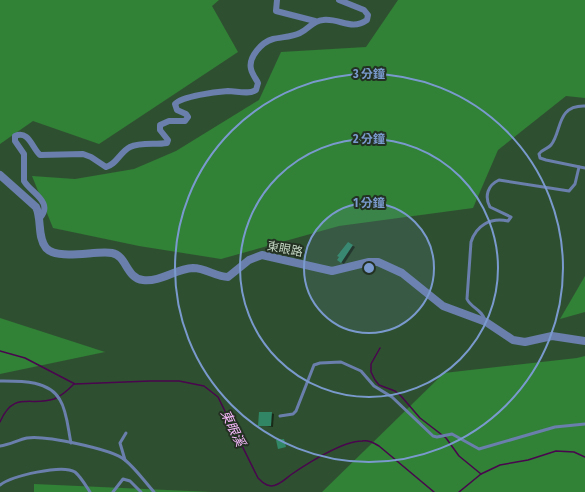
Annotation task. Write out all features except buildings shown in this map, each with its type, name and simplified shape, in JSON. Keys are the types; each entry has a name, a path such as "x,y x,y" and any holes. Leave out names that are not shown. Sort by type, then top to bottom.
{"street":[{"path":"277,0 276,11 315,21 329,20 356,25 367,20 368,15 364,10 339,0"},
{"path":"40,218 45,211 44,204 24,181 24,154 15,141 15,136 21,135 28,138 40,155 83,154 106,167 110,166 132,146 167,143 168,140 159,127 166,121 188,119 188,116 177,110 175,107 175,104 181,99 226,92 249,92 256,90 258,83 251,65 259,48 270,40 300,33 315,21"},
{"name":"東眼路","path":"0,175 36,206 40,218 44,243 50,251 61,254 114,254 122,259 132,276 141,280 157,279 176,272 194,268 228,277 249,260 262,255 332,271 369,262 378,262 402,273 443,306 486,322 518,342 552,336 585,341"}],"lane":[{"path":"585,106 573,109 560,120 552,144 539,154 540,158 546,160 585,168"},
{"path":"486,322 483,314 471,305 467,299 471,242 473,234 487,222 494,220 508,221 511,217 490,207 487,198 490,188 494,182 500,180 569,192 575,184 579,166"},
{"path":"280,416 292,414 296,411 314,365 320,362 334,361 347,363 361,371 374,386 392,397 433,436 437,437 452,434 479,449 554,427 585,424"},
{"path":"0,381 38,383 57,394 61,401 71,442"},
{"path":"125,460 120,442 126,432"},
{"path":"0,446 27,438 45,438 71,442 117,454 125,460 154,492"},
{"path":"0,485 16,477 64,469 75,472 90,492"},
{"path":"113,492 123,479 130,482 142,492"}],"green space":[{"path":"0,0 219,0 212,6 238,52 99,144 33,121 0,144"},
{"path":"398,0 585,0 585,98 566,96 498,150 473,208 339,226 221,259 139,246 53,228 32,176 75,179 134,169 176,151 259,100 281,52 366,47"},
{"path":"585,276 585,312 560,319"},
{"path":"0,318 105,352 0,374"},
{"path":"585,356 585,492 322,492 444,373"},
{"path":"34,484 211,492 34,492"}],"waterway":[{"path":"380,348 371,364 371,372 379,385 395,391 401,396 420,418 446,438 459,456 481,474"},
{"name":"東眼溪","path":"0,351 25,358 75,384 179,381 204,386 218,397 258,478 269,486 274,486 280,483 326,453 354,442 365,441 379,446 434,492"},
{"path":"0,422 5,412 11,406 23,402 54,399 62,395 74,384"},
{"name":"東眼溪","path":"459,492 481,474 500,465 528,460 556,451 574,452 585,457"}]}
